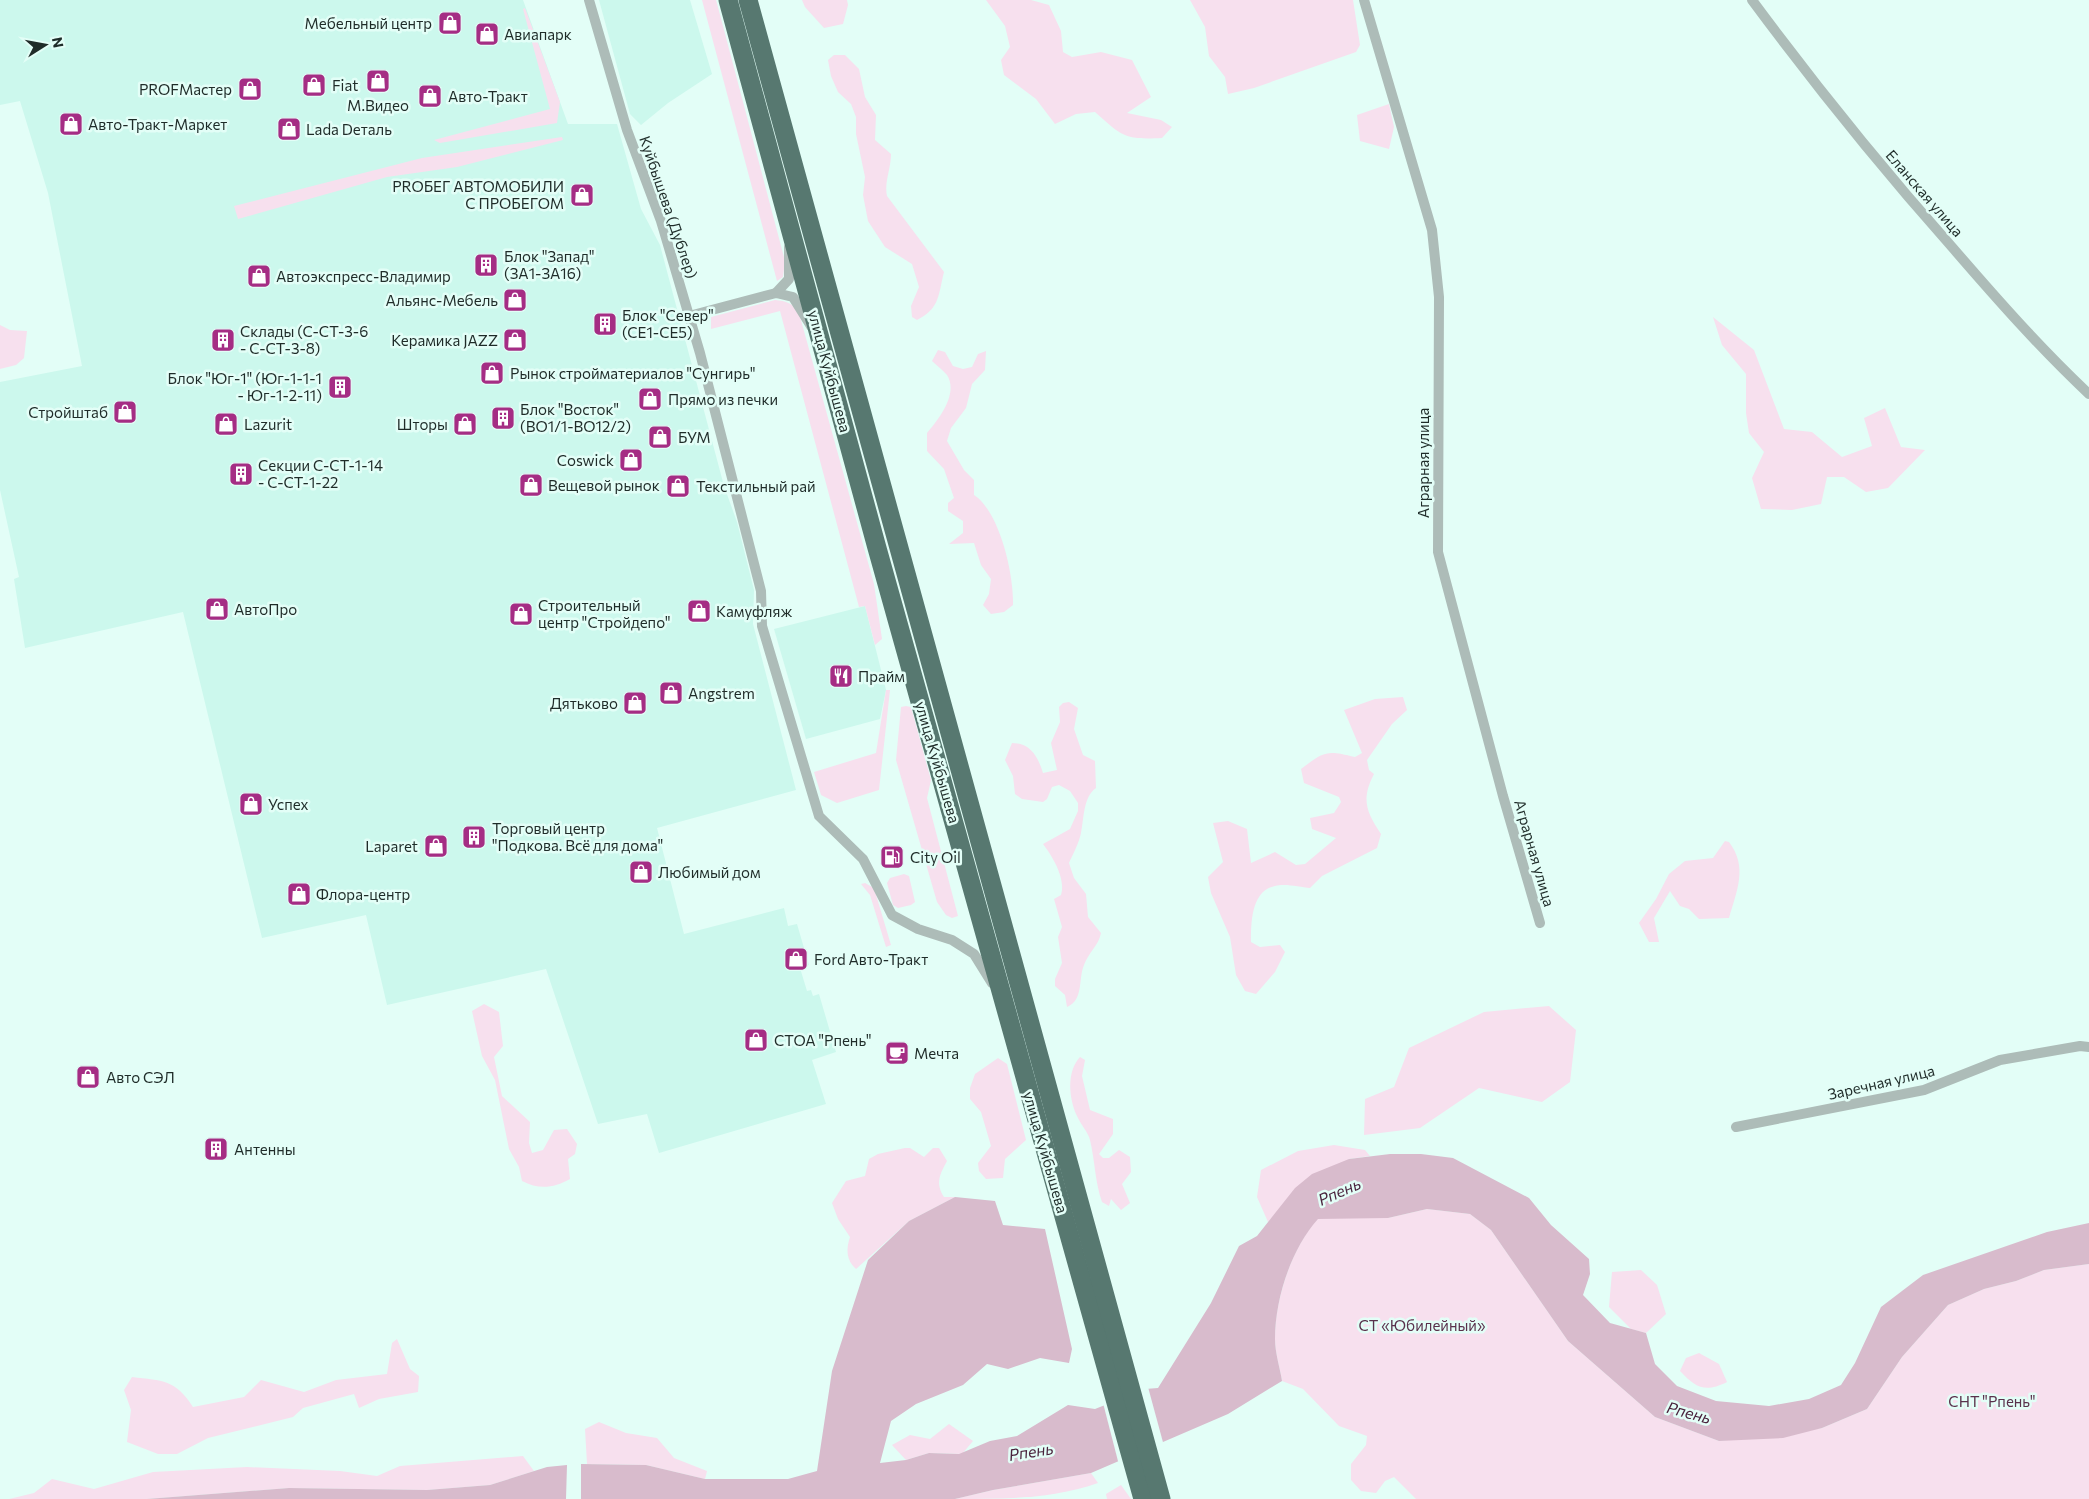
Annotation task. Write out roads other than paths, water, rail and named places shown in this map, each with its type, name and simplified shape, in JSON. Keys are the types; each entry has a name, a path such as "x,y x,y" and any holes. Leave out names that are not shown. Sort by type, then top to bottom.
{"highway":[{"name":"улица Куйбышева","path":"728,0 877,548 1012,1033 1120,1376"},
{"name":"улица Куйбышева","path":"748,0 1120,1376"},
{"path":"1120,1376 1144,1470 1143,1499"},
{"path":"1144,1470 1162,1499"}],"street":[{"name":"Куйбышева (Дублер)","path":"589,0 627,130 661,221 689,316 719,424 761,591 762,626 819,816 863,859 892,915 918,929 944,936 974,954 990,978 1012,1033"},
{"name":"Аграрная улица","path":"1364,0 1432,230 1439,297 1438,552 1500,788 1540,923"},
{"name":"Еланская улица","path":"1752,0 1791,53 1901,189 2044,351 2089,394"},
{"path":"776,293 789,279 789,235 785,208"},
{"path":"689,316 776,293 793,297 812,328 830,370"},
{"name":"Заречная улица","path":"1736,1127 1924,1090 2000,1060 2080,1046 2089,1047"}],"water":[{"name":"Рпень","path":"1390,1154 1421,1154 1453,1158 1529,1198 1551,1225 1589,1259 1590,1274 1583,1295 1610,1323 1646,1333 1655,1364 1677,1386 1716,1401 1769,1406 1809,1399 1841,1385 1855,1363 1881,1307 1923,1275 2047,1232 2089,1223 2089,1264 2044,1270 2016,1281 1984,1289 1948,1305 1902,1357 1867,1409 1822,1428 1783,1438 1719,1441 1655,1417 1568,1341 1491,1230 1470,1214 1427,1209 1388,1218 1318,1219 1300,1245 1281,1291 1275,1339 1282,1381 1228,1414 1091,1473 993,1490 955,1499 581,1499 581,1464 646,1465 705,1479 788,1479 817,1471 832,1371 868,1260 909,1221 955,1197 995,1201 1003,1225 1045,1229 1072,1349 1069,1363 1040,1358 1008,1369 987,1364 963,1385 916,1404 891,1421 880,1463 906,1460 929,1453 959,1454 990,1441 1017,1436 1068,1405 1095,1409 1145,1389 1158,1388 1211,1303 1239,1246 1257,1236 1295,1188 1312,1174 1349,1159"},
{"path":"567,1465 566,1499 147,1499 289,1488 427,1490 490,1485 547,1467"}],"place":[{"name":"Мебельный центр","path":"450,23"},
{"name":"Авиапарк","path":"487,34"},
{"name":"М.Видео","path":"378,81"},
{"name":"Fiat","path":"314,85"},
{"name":"PROFМастер","path":"250,89"},
{"name":"Авто-Тракт","path":"430,96"},
{"name":"Авто-Тракт-Маркет","path":"71,124"},
{"name":"Lada Dеталь","path":"289,129"},
{"name":"PROБЕГ АВТОМОБИЛИ С ПРОБЕГОМ","path":"582,195"},
{"name":"Блок \"Запад\" (ЗА1-ЗА16)","path":"486,265"},
{"name":"Автоэкспресс-Владимир","path":"259,276"},
{"name":"Альянс-Мебель","path":"515,300"},
{"name":"Блок \"Север\" (СЕ1-СЕ5)","path":"605,324"},
{"name":"Склады (С-СТ-3-6 - С-СТ-3-8)","path":"223,340"},
{"name":"Керамика JAZZ","path":"515,340"},
{"name":"Рынок стройматериалов \"Сунгирь\"","path":"492,373"},
{"name":"Блок \"Юг-1\" (Юг-1-1-1 - Юг-1-2-11)","path":"340,387"},
{"name":"Прямо из печки","path":"650,399"},
{"name":"Стройштаб","path":"125,412"},
{"name":"Блок \"Восток\" (ВО1/1-ВО12/2)","path":"503,418"},
{"name":"Lazurit","path":"226,424"},
{"name":"Шторы","path":"465,424"},
{"name":"БУМ","path":"660,437"},
{"name":"Coswick","path":"631,460"},
{"name":"Секции С-СТ-1-14 - С-СТ-1-22","path":"241,474"},
{"name":"Вещевой рынок","path":"531,485"},
{"name":"Текстильный рай","path":"678,486"},
{"name":"АвтоПро","path":"217,609"},
{"name":"Камуфляж","path":"699,611"},
{"name":"Строительный центр \"Стройдепо\"","path":"521,614"},
{"name":"Прайм","path":"841,676"},
{"name":"Angstrem","path":"671,693"},
{"name":"Дятьково","path":"635,703"},
{"name":"Успех","path":"251,804"},
{"name":"Торговый центр \"Подкова. Всё для дома\"","path":"474,837"},
{"name":"Laparet","path":"436,846"},
{"name":"City Oil","path":"892,857"},
{"name":"Любимый дом","path":"641,872"},
{"name":"Флора-центр","path":"299,894"},
{"name":"Ford Авто-Тракт","path":"796,959"},
{"name":"СТОА \"Рпень\"","path":"756,1040"},
{"name":"Мечта","path":"897,1053"},
{"name":"Авто СЭЛ","path":"88,1077"},
{"name":"Антенны","path":"216,1149"}],"park label":[{"name":"СТ «Юбилейный»","path":"1422,1325"},
{"name":"СНТ \"Рпень\"","path":"1992,1401"}]}
